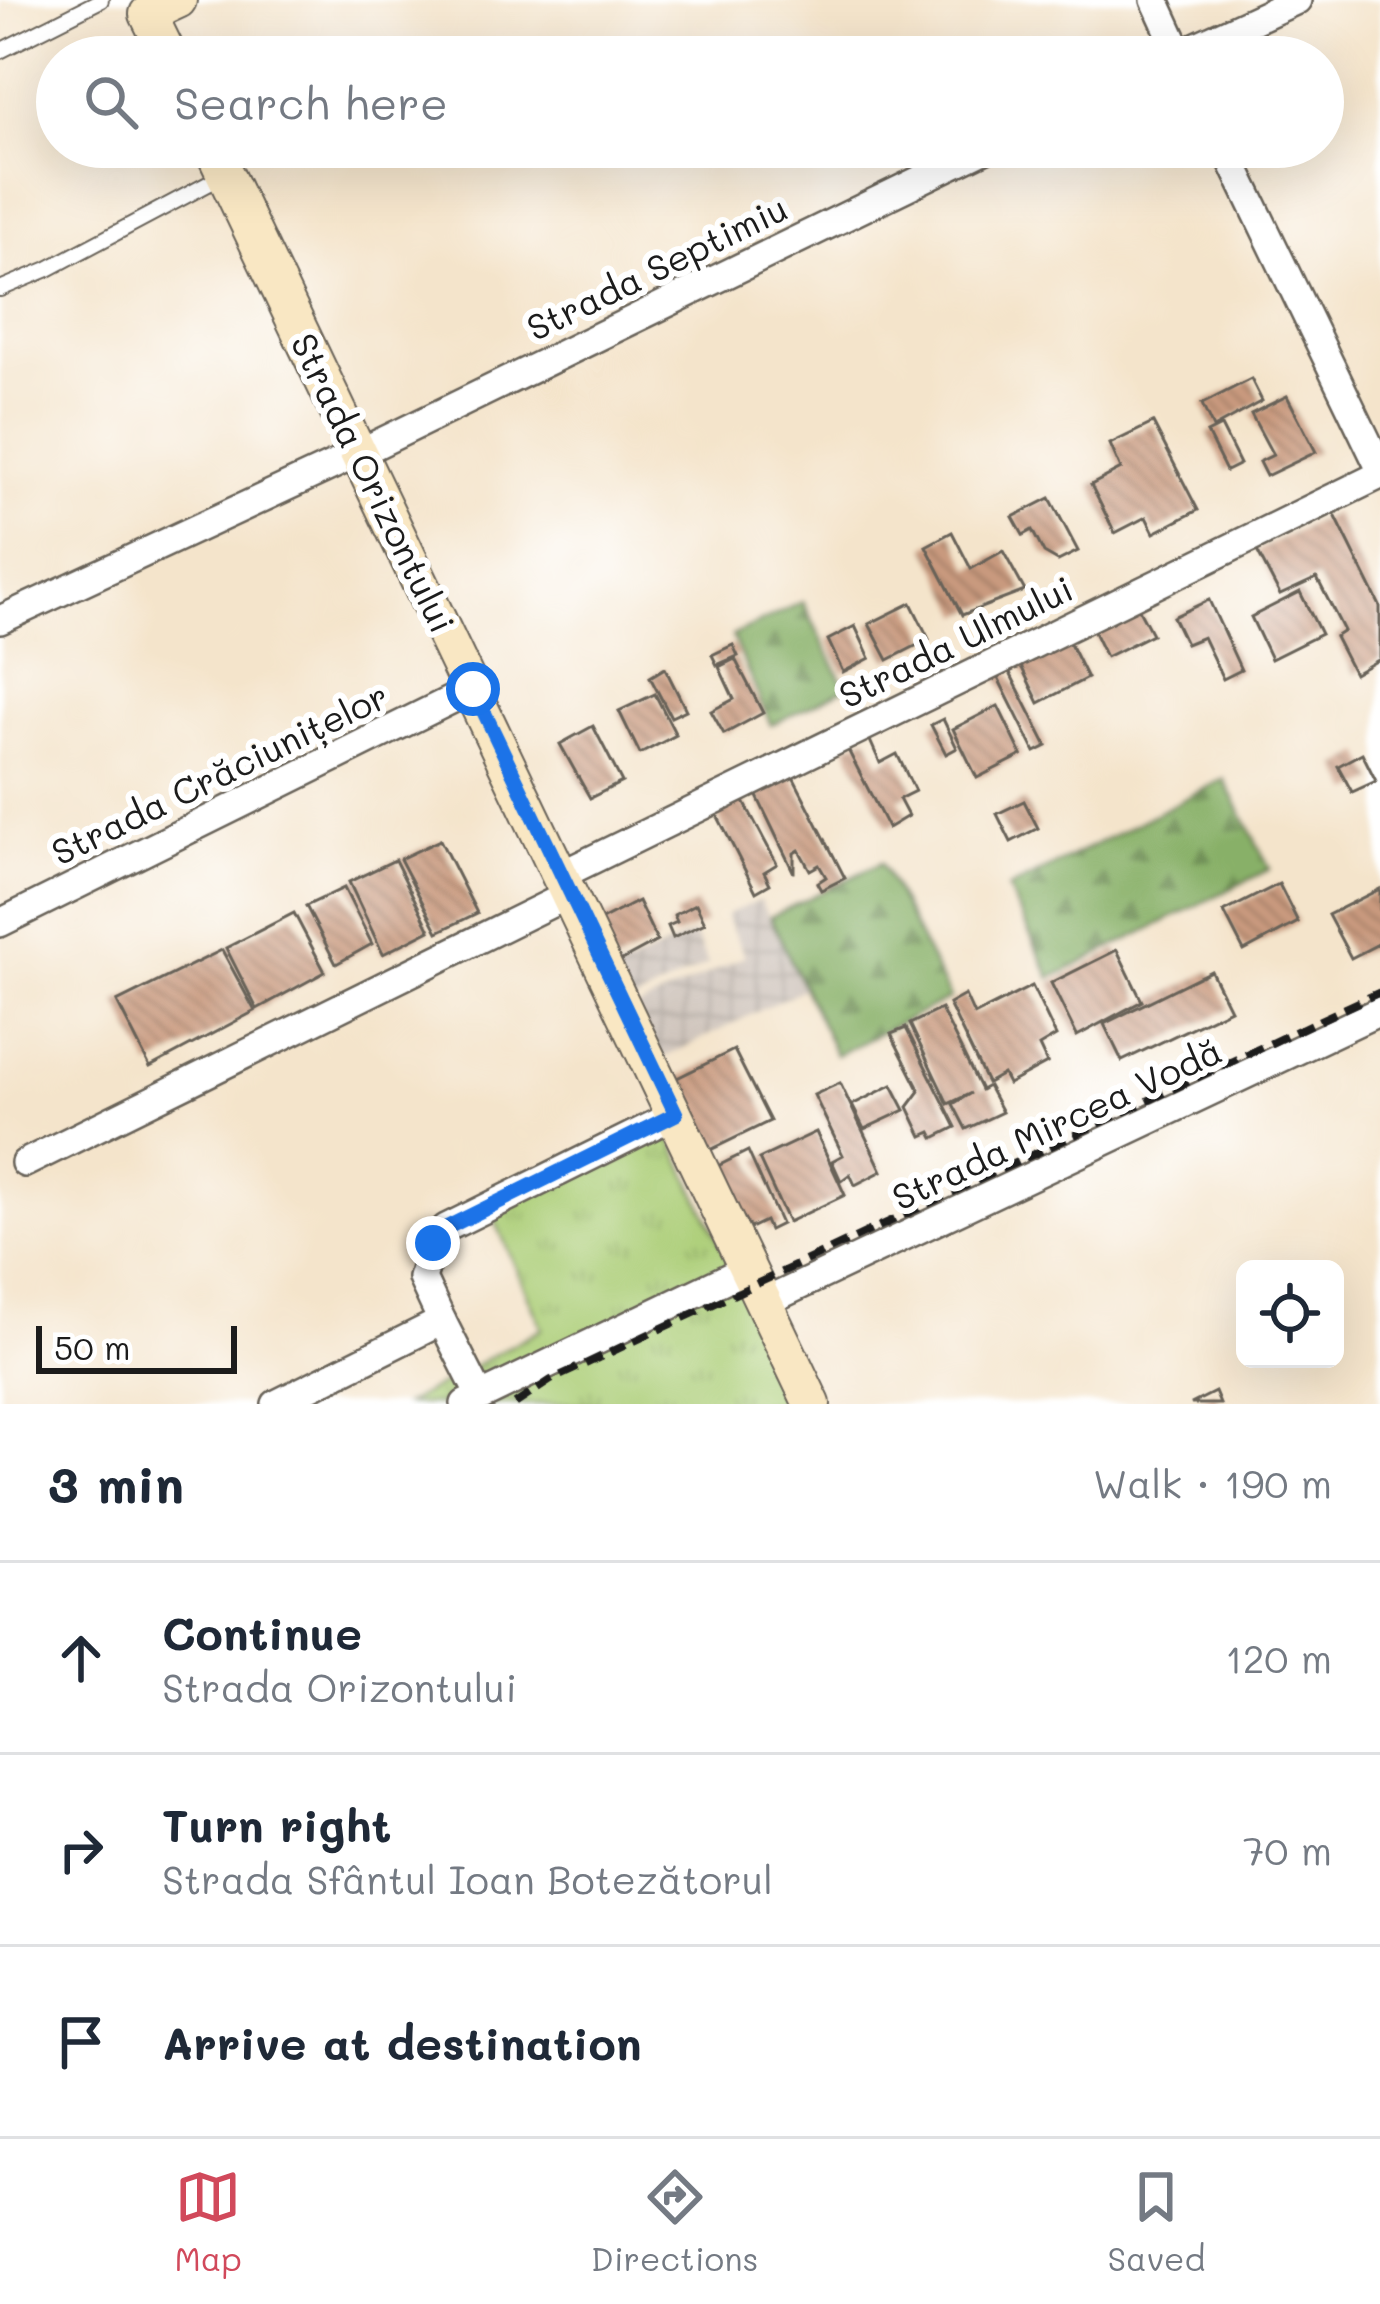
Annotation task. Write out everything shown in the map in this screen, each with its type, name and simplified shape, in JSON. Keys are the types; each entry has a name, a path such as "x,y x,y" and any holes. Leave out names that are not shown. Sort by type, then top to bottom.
{"street":[{"path":"1155,0 1170,36"},
{"path":"1220,36 1297,0"},
{"path":"156,5 164,36"},
{"name":"Strada Orizontului","path":"222,168 812,1404"},
{"name":"Strada Septimiu","path":"0,620 358,453 945,168"},
{"path":"1235,168 1380,472"},
{"name":"Strada Ulmului","path":"25,1163 1380,472"},
{"name":"Strada Crăciunițelor","path":"0,923 473,689"},
{"name":"Strada Mircea Vodă","path":"765,1302 1380,1011"},
{"path":"676,1114 446,1228 433,1243 422,1278 472,1399 748,1268"},
{"path":"276,1404 442,1322"}],"lane":[{"path":"0,51 101,0"},
{"path":"0,289 48,269 208,168"}],"shaded area":[{"path":"760,900 803,989 657,1061 632,1011 745,956 725,915"},
{"path":"693,933 708,964 630,1004 615,972"}],"green space":[{"path":"803,602 846,688 771,725 732,636"},
{"path":"1224,779 1270,869 1051,978 1008,889"},
{"path":"881,863 950,998 836,1055 770,917"},
{"path":"664,1124 795,1404 406,1404 542,1328 489,1206"}],"building":[{"path":"1251,379 1262,401 1213,428 1202,404"},
{"path":"1287,396 1316,452 1266,476 1259,462 1273,455 1251,414"},
{"path":"1153,423 1198,510 1154,533 1146,517 1115,533 1091,485 1121,469 1110,444"},
{"path":"1221,426 1240,464 1226,471 1207,433"},
{"path":"1050,498 1078,551 1058,561 1044,553 1032,530 1023,535 1013,517"},
{"path":"1334,513 1380,606 1380,659 1354,674 1335,637 1344,631 1317,578 1280,595 1257,551"},
{"path":"952,532 971,569 1003,551 1025,591 962,615 926,546"},
{"path":"1300,592 1321,634 1271,659 1251,617"},
{"path":"1209,600 1241,670 1223,679 1203,637 1186,644 1173,617"},
{"path":"911,603 929,639 888,660 869,624"},
{"path":"1136,604 1152,634 1106,657 1091,626"},
{"path":"855,626 870,658 843,672 828,640"},
{"path":"1067,638 1087,678 1039,703 1019,662"},
{"path":"733,645 738,656 717,665 712,655"},
{"path":"735,659 763,713 724,734 711,711 734,699 719,667"},
{"path":"1007,667 1047,746 1035,752 996,674"},
{"path":"665,668 686,710 671,717 650,677"},
{"path":"655,694 676,735 640,754 619,711"},
{"path":"998,706 1022,755 977,778 953,729"},
{"path":"943,719 957,748 946,754 931,725"},
{"path":"593,726 622,782 590,798 560,744"},
{"path":"868,736 880,763 897,754 915,791 899,799 908,816 888,828 846,746"},
{"path":"1362,753 1376,781 1352,792 1338,766"},
{"path":"789,769 845,878 821,890 817,883 826,877 819,865 810,870 799,850 794,853 794,873 753,788"},
{"path":"741,796 777,864 764,872 770,884 756,892 714,809"},
{"path":"1024,801 1038,828 1011,842 997,814"},
{"path":"440,840 477,913 438,932 400,859"},
{"path":"395,860 430,930 383,954 349,882"},
{"path":"1279,884 1298,922 1244,951 1224,912"},
{"path":"344,888 372,944 336,964 306,906"},
{"path":"1380,889 1380,943 1351,958 1328,915"},
{"path":"638,901 657,941 611,966 592,925"},
{"path":"696,904 705,923 673,938 668,926 677,922 674,915"},
{"path":"294,913 325,972 257,1009 226,948"},
{"path":"222,950 255,1011 150,1067 117,1002"},
{"path":"1117,950 1142,1001 1077,1036 1051,983"},
{"path":"1211,971 1230,1009 1122,1061 1104,1024"},
{"path":"1032,986 1056,1036 1039,1046 1047,1063 1008,1084 1003,1074 987,1083 949,1004 965,995 974,1015"},
{"path":"941,1009 981,1090 988,1086 1002,1112 966,1129 953,1104 971,1093 948,1104 910,1024"},
{"path":"906,1028 956,1127 934,1138 931,1132 922,1136 908,1107 920,1091 891,1034"},
{"path":"734,1050 770,1121 700,1155 665,1084"},
{"path":"840,1083 882,1171 855,1185 850,1174 841,1181 832,1161 843,1155 814,1095"},
{"path":"892,1085 905,1110 864,1129 852,1105"},
{"path":"816,1132 845,1195 788,1222 759,1159"},
{"path":"748,1151 781,1224 769,1230 765,1221 750,1228 744,1218 732,1226 706,1172"},
{"path":"1215,1392 1220,1404 1191,1404"}],"railway":[{"path":"515,1404 551,1380 1380,992"}],"route":[{"path":"433,1243 446,1228 676,1114 473,689"}]}
